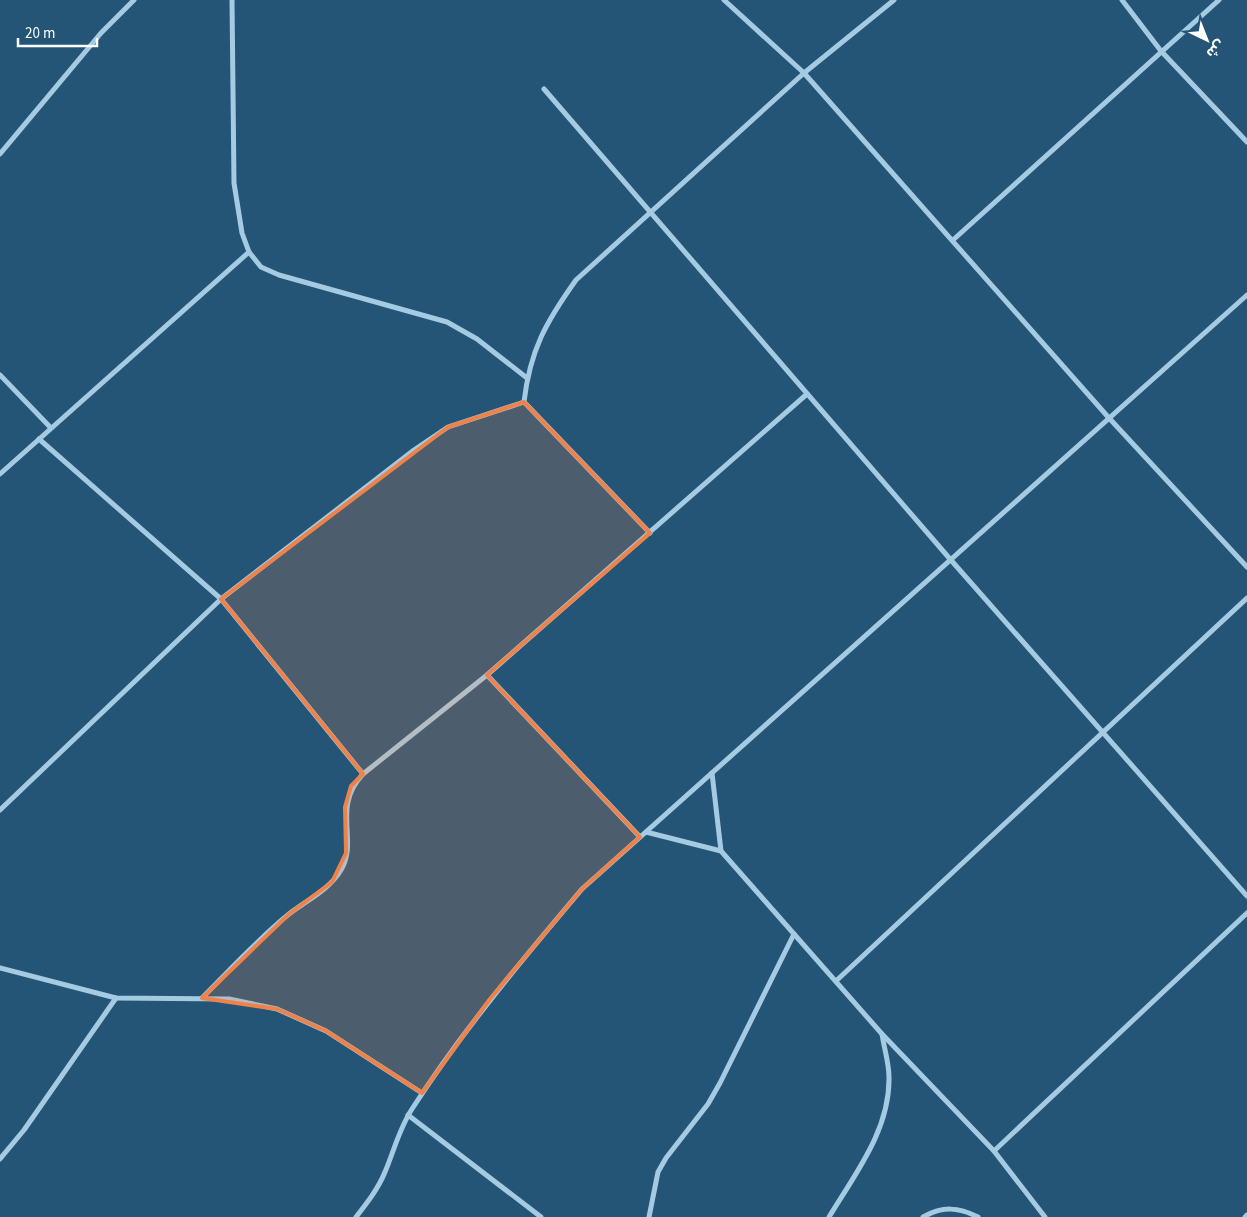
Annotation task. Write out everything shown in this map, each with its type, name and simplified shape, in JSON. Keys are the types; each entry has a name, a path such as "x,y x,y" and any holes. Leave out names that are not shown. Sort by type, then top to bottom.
{"street":[{"path":"0,154 101,33 134,0"},
{"path":"232,0 234,183 242,233 249,252 261,267 279,275 447,322 477,338 527,378"},
{"path":"724,0 804,74 1110,418 1247,567"},
{"path":"524,402 527,378 537,342 551,314 576,280 804,74 894,0"},
{"path":"1122,0 1161,51 1247,142"},
{"path":"953,240 1219,0"},
{"path":"544,89 950,559 1247,896"},
{"path":"0,474 249,252"},
{"path":"356,1217 368,1203 385,1173 408,1115 422,1093 490,999 582,889 1247,295"},
{"path":"0,375 51,428"},
{"path":"202,998 282,920 332,882 342,868 346,853 345,807 351,786 362,774 487,675 807,394"},
{"path":"524,402 650,533"},
{"path":"0,810 221,599 414,450 448,427 524,402"},
{"path":"39,438 221,599 362,774"},
{"path":"836,981 1247,598"},
{"path":"487,675 640,837"},
{"path":"712,773 721,851"},
{"path":"646,832 721,851 882,1034 994,1151 1045,1217"},
{"path":"994,1151 1247,913"},
{"path":"649,1217 658,1172 666,1158 708,1104 720,1083 794,934"},
{"path":"0,968 116,998 229,999 277,1009 326,1031 422,1093"},
{"path":"0,1159 24,1130 116,998"},
{"path":"829,1217 874,1141 885,1112 889,1076 882,1034"},
{"path":"408,1115 541,1217"},
{"path":"923,1217 946,1208 964,1210 978,1217"}],"highlighted area":[{"path":"524,402 650,533 487,675 640,837 582,889 490,999 422,1093 326,1031 277,1009 202,998 289,914 332,882 346,853 345,807 351,786 363,774 221,599 448,427"}]}
